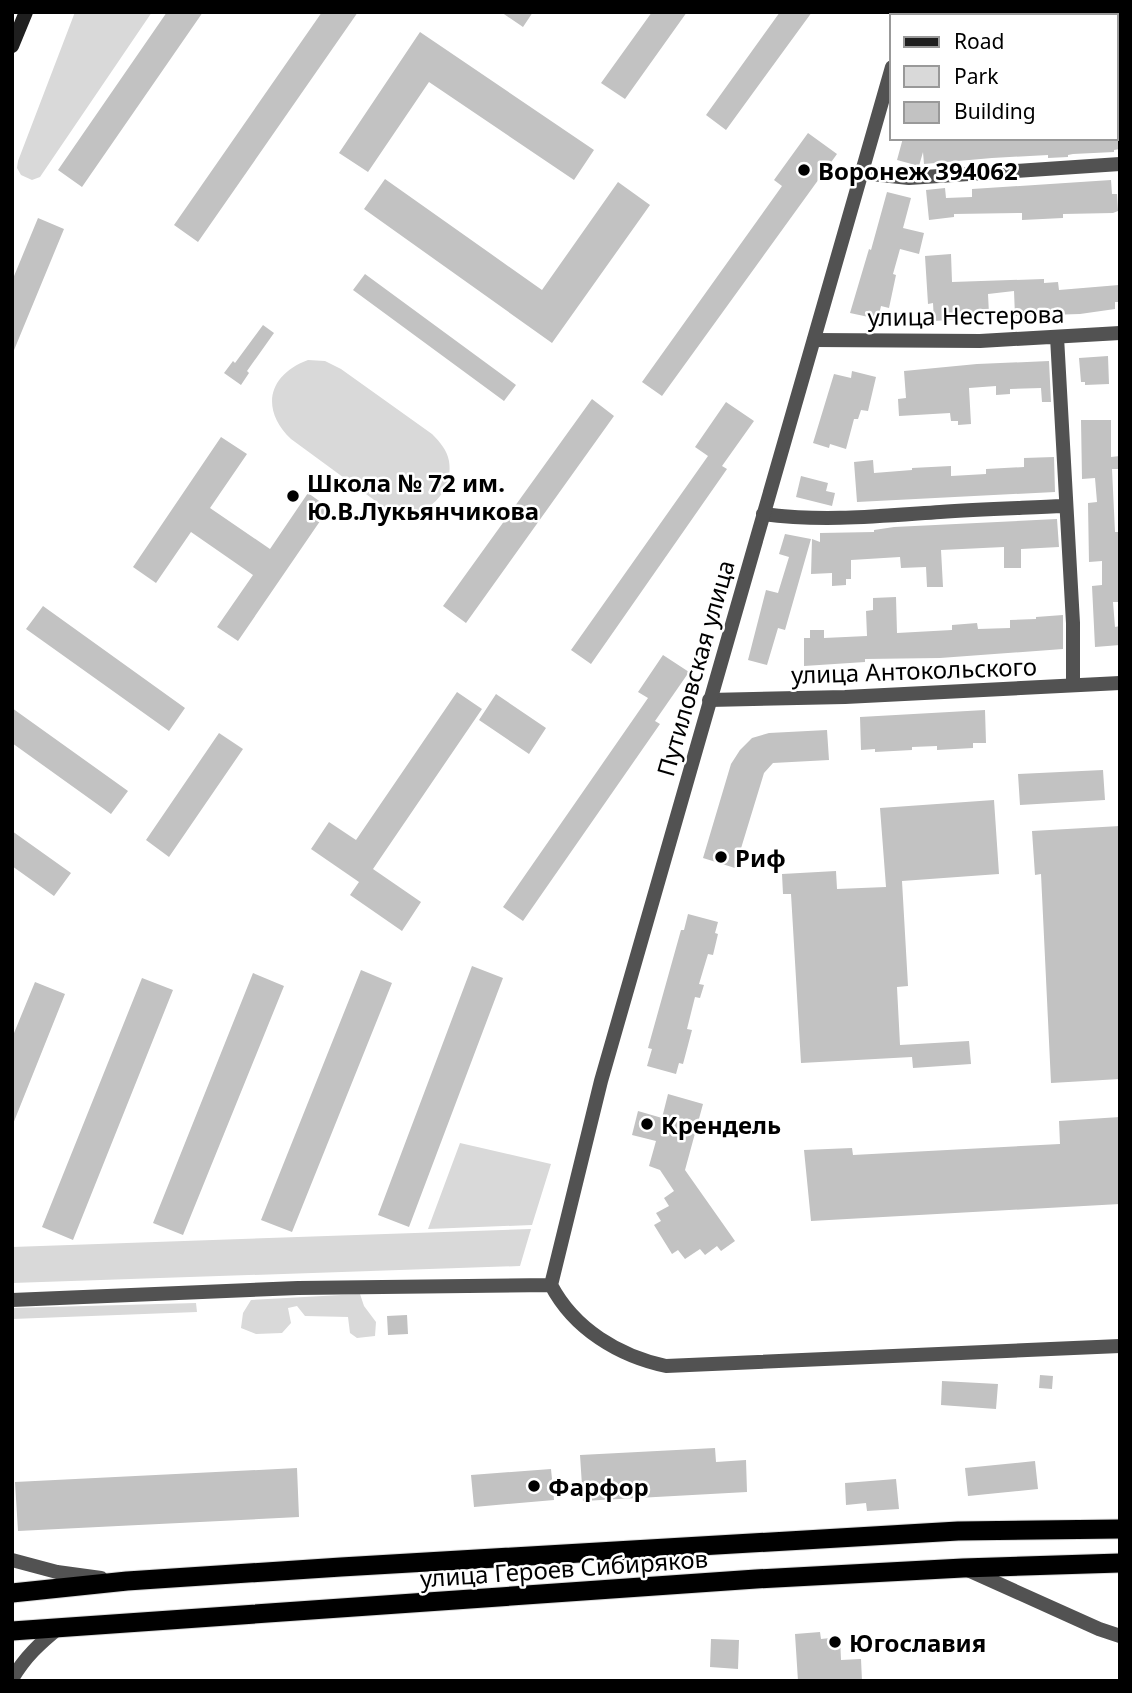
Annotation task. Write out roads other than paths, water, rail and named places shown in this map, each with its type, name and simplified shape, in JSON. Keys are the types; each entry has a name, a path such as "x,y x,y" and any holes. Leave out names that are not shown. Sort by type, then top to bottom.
{"highway":[{"name":"улица Героев Сибиряков","path":"12,1593 127,1581 944,1532 1120,1529"},
{"name":"улица Героев Сибиряков","path":"12,1631 756,1579 1120,1563"}],"main road":[{"path":"12,46 26,12"}],"street":[{"name":"Путиловская улица","path":"551,1285 601,1081 890,73"},
{"path":"862,173 909,177 1120,163"},
{"name":"улица Нестерова","path":"814,340 981,341 1120,333"},
{"path":"1057,337 1073,622 1073,685"},
{"path":"763,514 795,519 834,519 1065,506"},
{"name":"улица Антокольского","path":"709,700 845,697 1120,683"},
{"path":"12,1300 298,1288 551,1285 567,1310 595,1336 622,1352 666,1367 1120,1346"},
{"path":"12,1560 57,1572 127,1581"},
{"path":"963,1568 1120,1636"},
{"path":"12,1679 23,1660 60,1627"}],"place":[{"name":"Воронеж 394062","path":"804,170"},
{"name":"Школа № 72 им. Ю.В.Лукьянчикова","path":"293,496"},
{"name":"Риф","path":"721,857"},
{"name":"Крендель","path":"647,1124"},
{"name":"Фарфор","path":"534,1486"},
{"name":"Югославия","path":"835,1642"}]}
